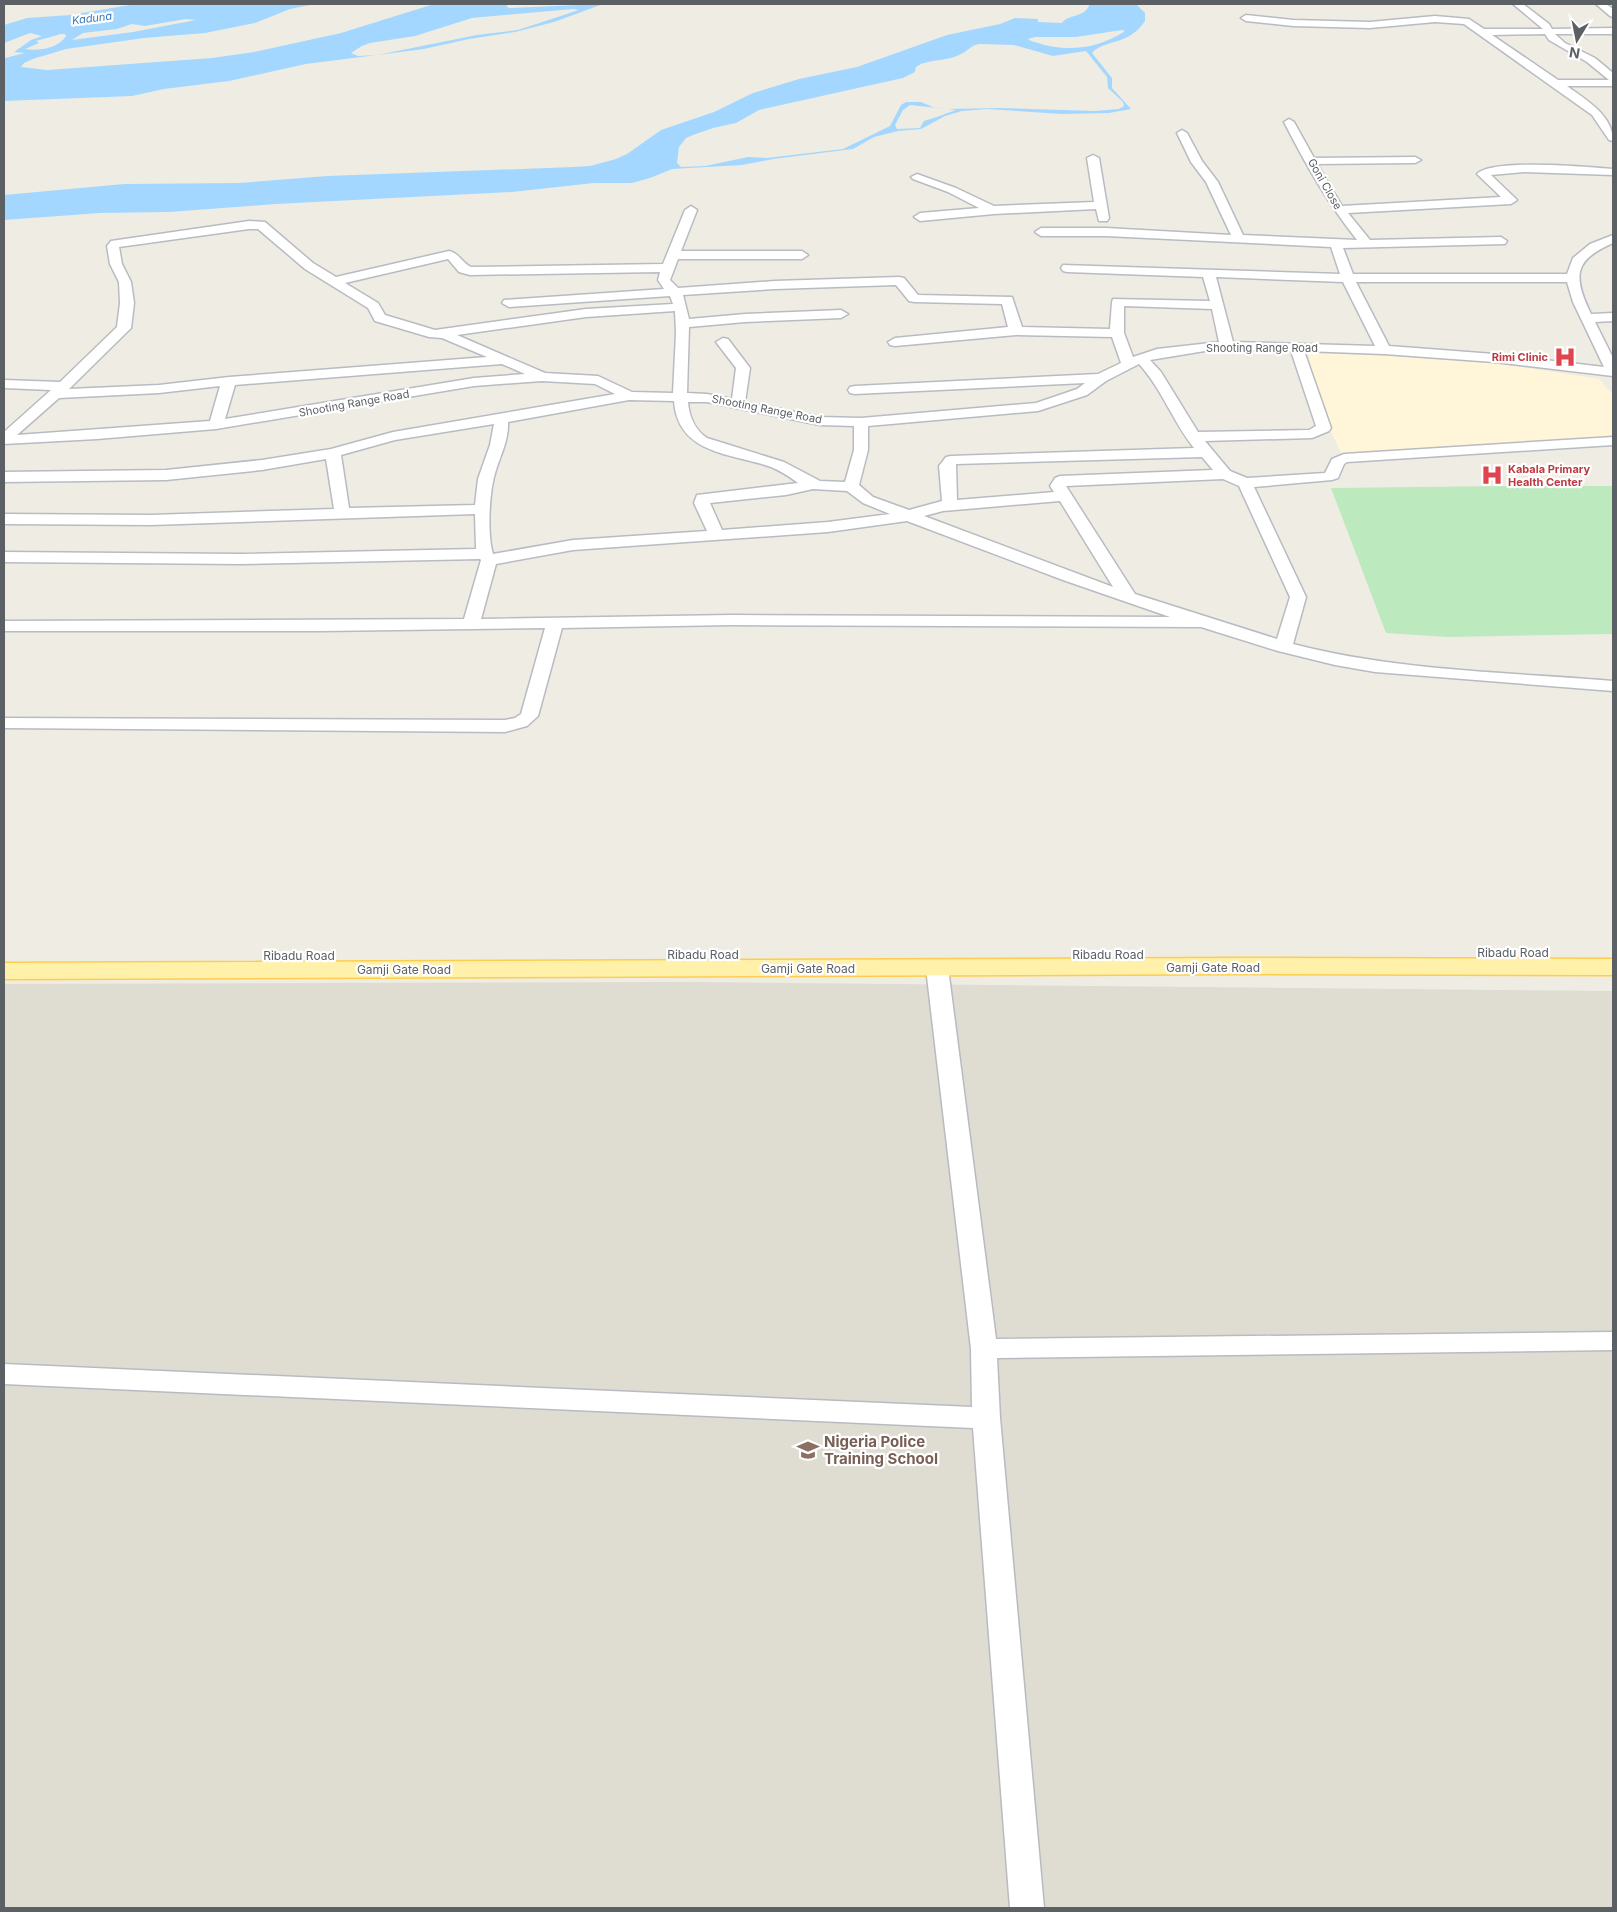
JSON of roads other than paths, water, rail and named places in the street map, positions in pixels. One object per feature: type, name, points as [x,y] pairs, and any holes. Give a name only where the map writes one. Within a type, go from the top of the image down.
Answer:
[{"type":"main road","name":"Ribadu Road","points":[[4,956],[730,961],[1613,952]]},
{"type":"main road","name":"Gamji Gate Road","points":[[4,971],[730,961],[937,968],[1613,967]]},
{"type":"street","points":[[1518,4],[1546,26],[1552,38],[1591,60],[1613,78]]},
{"type":"street","points":[[1601,4],[1613,14]]},
{"type":"street","points":[[1246,18],[1293,23],[1370,25],[1435,19],[1461,19],[1556,83],[1596,114],[1613,138]]},
{"type":"street","points":[[1482,32],[1613,31]]},
{"type":"street","points":[[1556,83],[1613,82]]},
{"type":"street","points":[[1596,114],[1613,114]]},
{"type":"street","name":"Goni Close","points":[[1289,122],[1312,161],[1322,184],[1339,210],[1366,243]]},
{"type":"street","points":[[1182,133],[1197,162],[1212,182],[1239,240]]},
{"type":"street","points":[[1093,158],[1106,232]]},
{"type":"street","points":[[1312,161],[1415,160]]},
{"type":"street","points":[[1339,210],[1511,200],[1483,174],[1489,171],[1526,169],[1613,172]]},
{"type":"street","points":[[917,177],[952,190],[992,210]]},
{"type":"street","points":[[920,217],[992,210],[1100,205]]},
{"type":"street","points":[[691,210],[687,229],[667,268],[664,280],[677,296],[680,307],[682,359],[678,397],[686,424],[698,439],[755,460],[774,463],[792,470],[814,484]]},
{"type":"street","name":"Shooting Range Road","points":[[4,439],[60,390],[124,328],[127,303],[126,289],[125,282],[116,264],[113,246],[118,243],[261,225],[309,266],[333,282]]},
{"type":"street","points":[[1041,232],[1106,232],[1336,244],[1501,241]]},
{"type":"street","points":[[1613,239],[1594,247],[1577,261],[1572,278],[1579,302],[1610,357],[1613,371]]},
{"type":"street","points":[[1336,244],[1348,278],[1384,350]]},
{"type":"street","points":[[333,282],[449,255],[464,269],[470,271],[667,268]]},
{"type":"street","points":[[674,255],[802,256]]},
{"type":"street","points":[[1067,268],[1348,278],[1572,278]]},
{"type":"street","points":[[1208,273],[1218,305],[1227,346]]},
{"type":"street","points":[[333,282],[373,306],[380,318],[434,334],[444,334],[542,377]]},
{"type":"street","points":[[509,302],[775,285],[899,282],[914,298],[1007,300],[1016,331]]},
{"type":"street","points":[[1218,305],[1118,302],[1117,333],[1135,360],[1154,372],[1193,437],[1225,474],[1245,483],[1327,478],[1333,475],[1339,460],[1344,458],[1613,441]]},
{"type":"street","points":[[434,334],[459,329],[502,326],[531,319],[586,313],[680,307]]},
{"type":"street","points":[[681,324],[745,318],[841,314]]},
{"type":"street","points":[[1587,318],[1613,317]]},
{"type":"street","points":[[895,342],[1016,331],[1117,333]]},
{"type":"street","points":[[723,342],[742,368],[738,403]]},
{"type":"street","name":"Shooting Range Road","points":[[4,439],[97,435],[216,425],[474,382],[542,377],[598,380],[629,396],[707,398],[807,419],[861,422],[1038,407],[1082,392],[1101,378],[1135,360],[1184,349],[1227,346],[1384,350],[1494,358],[1613,371]]},
{"type":"street","points":[[1193,437],[1312,434],[1324,428],[1296,347]]},
{"type":"street","points":[[4,384],[60,390],[126,392],[504,360]]},
{"type":"street","points":[[856,390],[1101,378]]},
{"type":"street","points":[[216,425],[229,382]]},
{"type":"street","points":[[4,477],[166,475],[262,465],[333,453],[393,436],[629,396]]},
{"type":"street","points":[[471,623],[487,557],[483,510],[484,488],[491,460],[502,431],[501,418]]},
{"type":"street","points":[[852,486],[861,450],[861,422]]},
{"type":"street","points":[[950,506],[946,466],[951,460],[1206,452]]},
{"type":"street","points":[[333,453],[342,513]]},
{"type":"street","points":[[1130,598],[1058,486],[1060,481],[1225,474]]},
{"type":"street","points":[[1245,483],[1298,597],[1284,647]]},
{"type":"street","points":[[717,536],[702,503],[702,498],[786,490],[814,484],[852,486],[868,500],[907,516],[1130,598],[1284,647],[1335,660],[1375,667],[1613,686]]},
{"type":"street","points":[[4,557],[240,559],[487,557],[573,546],[828,527],[907,516],[942,506],[1065,496]]},
{"type":"street","points":[[4,519],[151,520],[467,508],[483,510]]},
{"type":"street","points":[[4,626],[321,626],[732,620],[1202,622]]},
{"type":"street","points":[[4,722],[505,726],[521,722],[529,716],[555,622]]},
{"type":"street","points":[[937,968],[984,1349],[986,1418],[1028,1908]]},
{"type":"street","points":[[984,1349],[1613,1341]]},
{"type":"street","points":[[4,1374],[986,1418]]},
{"type":"water","name":"Kaduna","points":[[136,4],[315,4],[290,9],[255,23],[205,33],[144,38],[66,49],[33,59],[24,63],[21,67],[47,70],[212,58],[254,52],[341,33],[434,4],[510,4],[506,6],[509,8],[603,4],[554,22],[515,32],[469,39],[424,49],[377,55],[306,64],[229,81],[164,89],[132,96],[4,101],[5,58],[25,53],[14,52],[31,40],[42,36],[30,33],[4,43],[4,25],[27,18],[70,15]],"holes":[[[579,10],[518,30],[477,35],[377,55],[358,56],[351,53],[370,43],[415,36],[472,18]],[[186,19],[196,20],[133,32],[72,40],[83,33],[117,29],[132,24],[145,26]],[[61,34],[66,36],[58,44],[36,50],[25,49],[39,43],[36,41]]]},
{"type":"water","points":[[1088,4],[1136,4],[1145,13],[1145,21],[1132,35],[1103,46],[1092,53],[1112,78],[1112,88],[1131,109],[1109,113],[1062,114],[987,109],[962,111],[945,116],[921,129],[898,131],[874,137],[853,149],[773,159],[742,165],[672,169],[632,183],[594,183],[512,192],[276,204],[169,212],[100,213],[4,220],[4,195],[124,184],[239,183],[327,176],[590,166],[616,159],[627,154],[661,130],[714,112],[753,93],[799,79],[857,67],[947,35],[1000,24],[1015,18],[1038,19],[1038,22],[1062,23],[1068,18],[1083,12],[1089,6]],"holes":[[[1125,31],[1115,37],[1083,47],[1060,48],[1028,39],[1035,37],[1076,37]],[[977,45],[1014,45],[1053,56],[1086,51],[1107,77],[1108,88],[1123,102],[1124,106],[1119,109],[1095,111],[999,108],[946,109],[956,110],[924,121],[920,128],[897,129],[895,125],[903,110],[910,105],[934,108],[921,102],[906,102],[901,105],[890,126],[843,149],[767,158],[748,157],[705,166],[681,167],[677,163],[679,147],[686,138],[693,135],[736,123],[759,110],[903,78],[915,72],[916,67],[921,64],[958,56]]]},
{"type":"place","name":"Rimi Clinic","points":[[1565,357]]},
{"type":"place","name":"Kabala Primary Health Center","points":[[1492,475]]},
{"type":"place","name":"Nigeria Police Training School","points":[[808,1450]]}]
